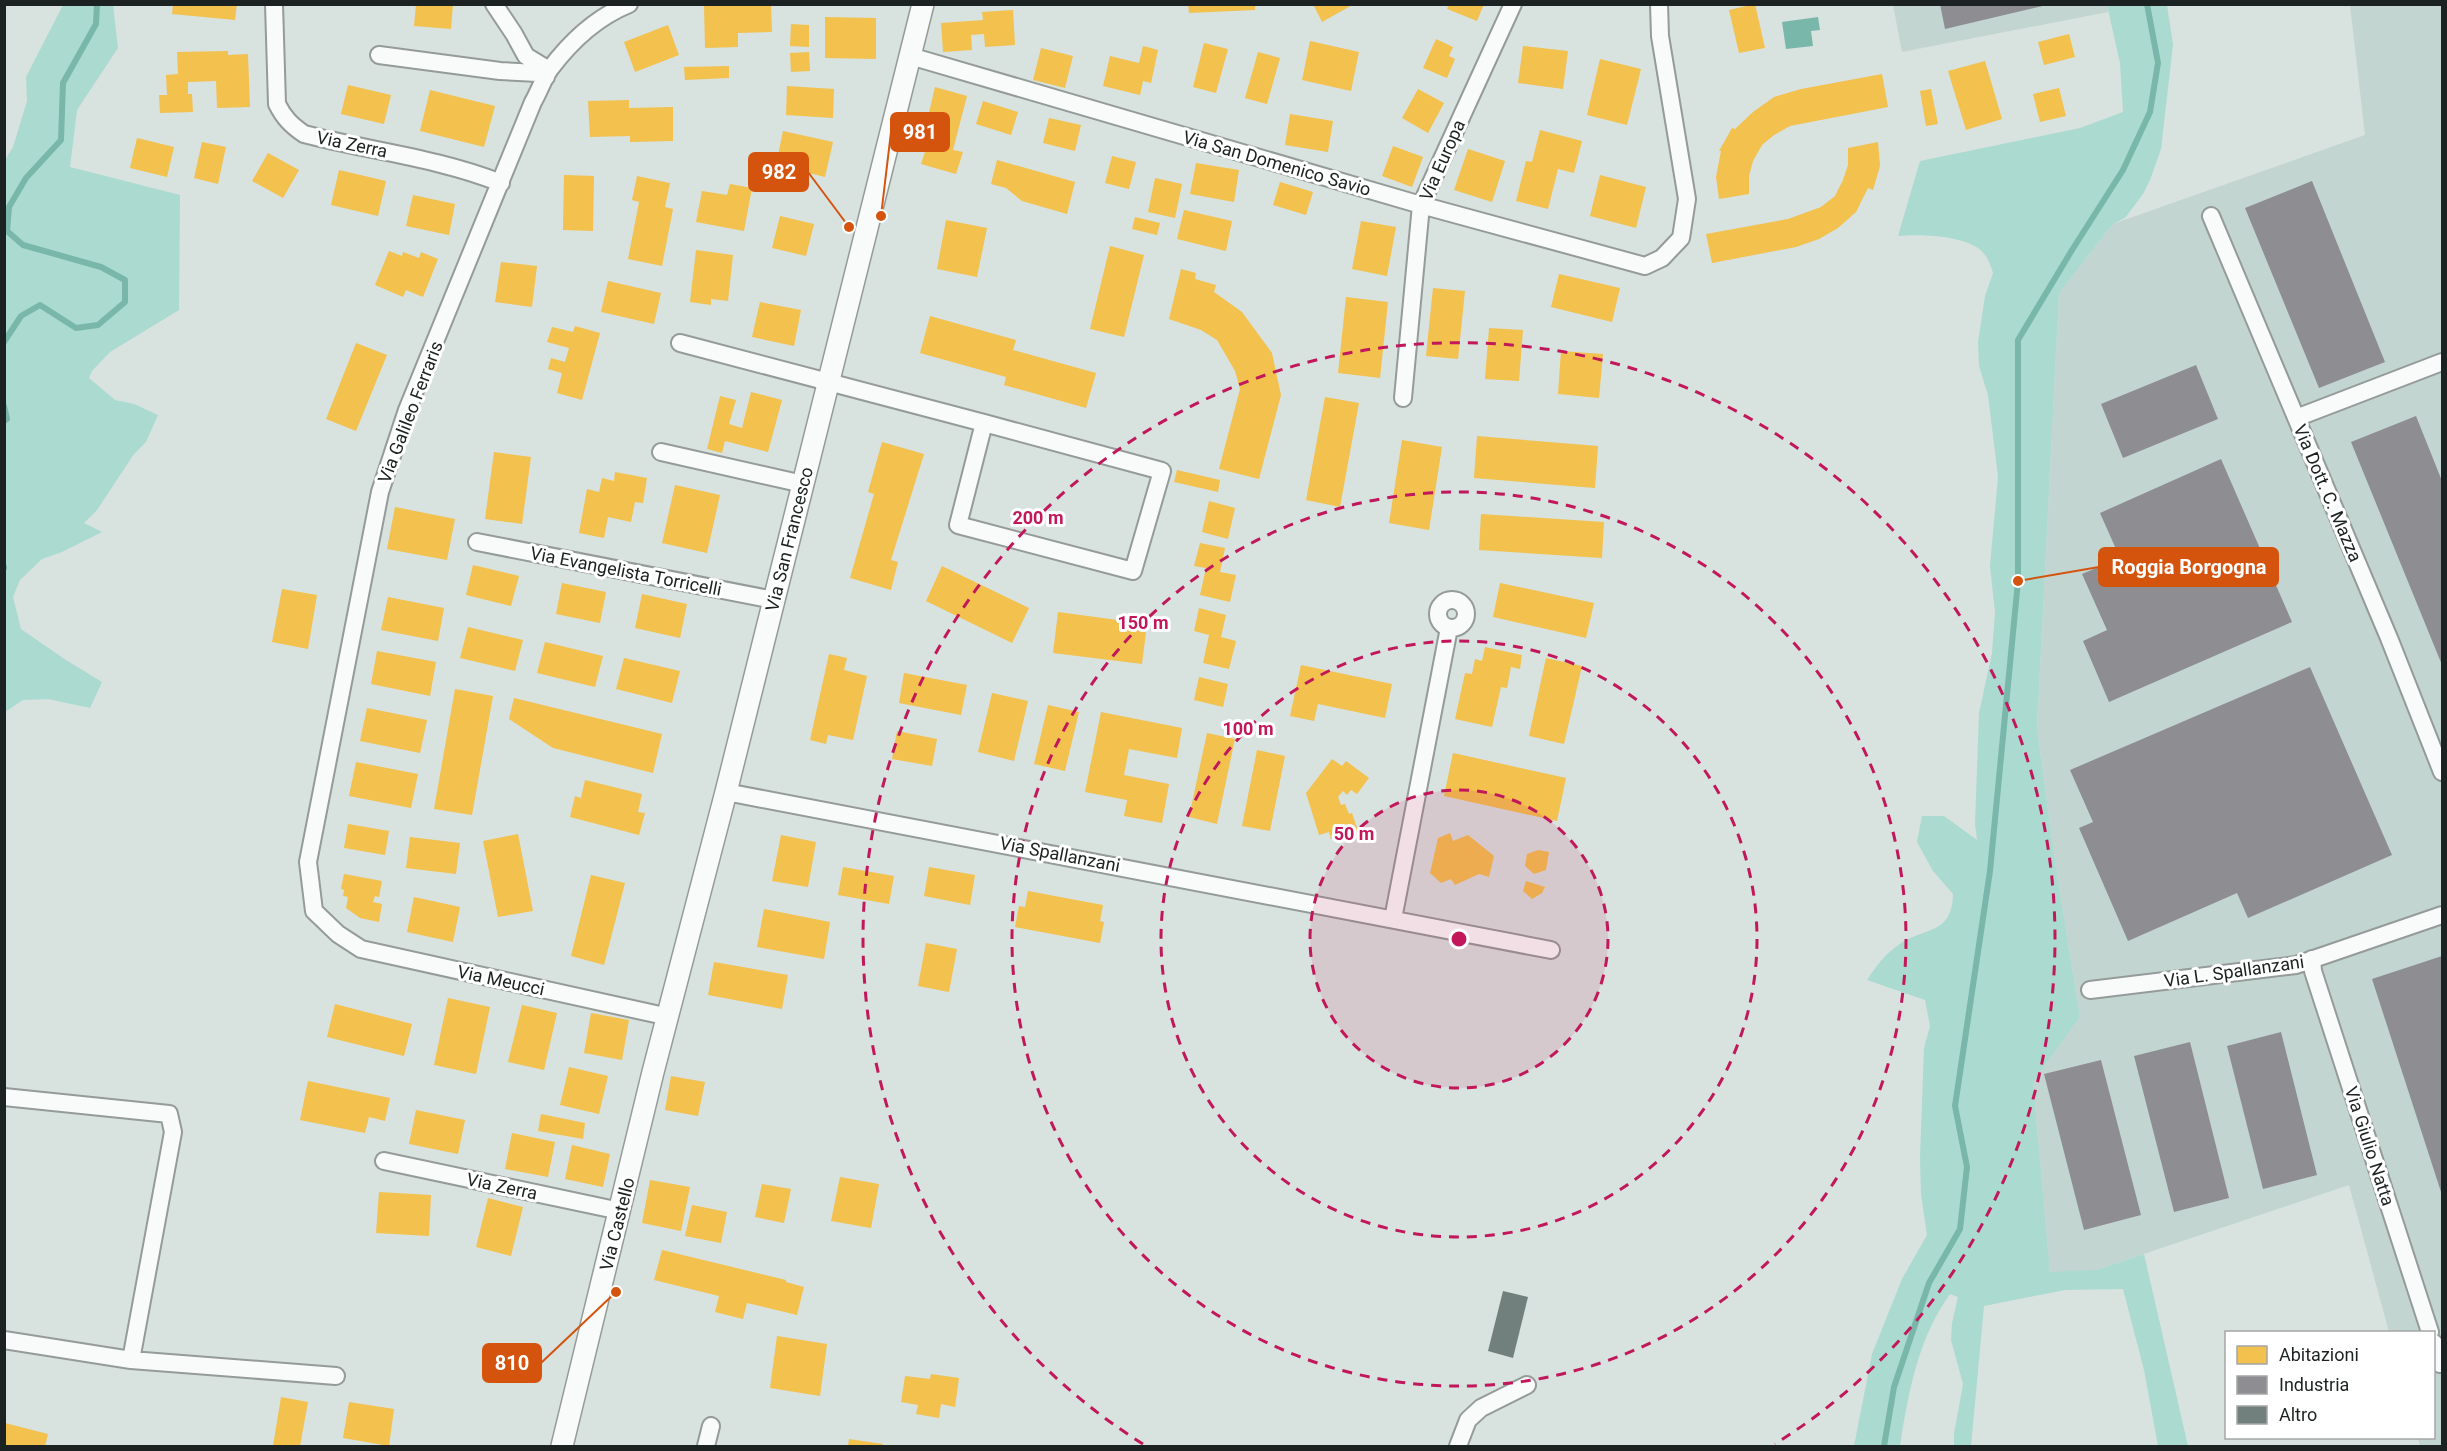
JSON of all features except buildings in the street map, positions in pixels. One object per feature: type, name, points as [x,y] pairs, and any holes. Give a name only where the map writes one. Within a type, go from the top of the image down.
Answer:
[{"type":"street","name":"Via Zerra","points":[[274,4],[277,104],[283,117],[291,125],[313,136],[416,158],[477,174],[501,183]]},
{"type":"street","points":[[494,4],[526,56],[548,74]]},
{"type":"street","name":"Via Galileo Ferraris","points":[[338,934],[314,911],[308,862],[380,492],[408,410],[533,102],[548,74],[582,33],[611,12],[629,4]]},
{"type":"street","name":"Via San Francesco","points":[[653,1072],[726,792],[923,4]]},
{"type":"street","name":"Via Europa","points":[[1403,398],[1421,205],[1513,4]]},
{"type":"street","name":"Via San Domenico Savio","points":[[910,56],[1421,205],[1645,266],[1662,258],[1681,238],[1687,199],[1660,36],[1659,4]]},
{"type":"street","points":[[379,55],[500,71],[548,74]]},
{"type":"street","name":"Via Dott. C. Mazza","points":[[2211,216],[2442,772]]},
{"type":"street","points":[[680,343],[984,423],[1162,471],[1133,571],[958,525],[984,423]]},
{"type":"street","points":[[2296,418],[2442,362]]},
{"type":"street","points":[[661,452],[803,484]]},
{"type":"street","name":"Via Evangelista Torricelli","points":[[477,542],[774,600]]},
{"type":"street","points":[[1393,919],[1449,628]]},
{"type":"street","name":"Via Spallanzani","points":[[726,792],[1551,950]]},
{"type":"street","name":"Via L. Spallanzani","points":[[2090,990],[2296,965],[2442,915]]},
{"type":"street","name":"Via Meucci","points":[[338,934],[361,950],[669,1017]]},
{"type":"street","name":"Via Giulio Natta","points":[[2312,959],[2313,971],[2430,1331]]},
{"type":"street","name":"Via Castello","points":[[562,1446],[653,1072]]},
{"type":"street","points":[[4,1097],[169,1114],[173,1132],[131,1360]]},
{"type":"street","name":"Via Zerra","points":[[384,1161],[620,1211]]},
{"type":"street","points":[[4,1340],[131,1360],[336,1376]]},
{"type":"street","points":[[2435,1349],[2440,1364]]},
{"type":"street","points":[[1458,1446],[1468,1420],[1481,1408],[1527,1385]]},
{"type":"street","points":[[706,1446],[711,1426]]},
{"type":"shaded area","points":[[2107,4],[2108,12],[1902,52],[1893,5]]},
{"type":"shaded area","points":[[63,5],[113,5],[118,48],[77,110],[70,167],[180,195],[179,310],[110,352],[92,371],[89,378],[115,400],[134,404],[158,415],[146,442],[134,454],[97,510],[84,523],[102,532],[62,552],[42,559],[20,580],[13,597],[21,629],[102,682],[90,708],[48,699],[23,700],[5,712],[5,160],[13,147],[27,101],[26,77]]},
{"type":"shaded area","points":[[2107,5],[2167,5],[2173,45],[2161,149],[2150,180],[2143,194],[2125,218],[2113,224],[2059,293],[2037,728],[2056,868],[2080,1017],[2033,1082],[2050,1272],[2096,1270],[2144,1254],[2188,1446],[2158,1446],[2144,1370],[2123,1289],[2065,1290],[1984,1306],[1971,1446],[1954,1446],[1963,1384],[1951,1340],[1958,1297],[1950,1294],[1939,1311],[1922,1348],[1911,1387],[1900,1446],[1854,1446],[1872,1354],[1902,1279],[1927,1235],[1921,1194],[1920,1158],[1924,1048],[1930,1026],[1925,1000],[1867,980],[1890,951],[1901,943],[1943,923],[1952,907],[1953,894],[1933,871],[1917,842],[1922,816],[1944,816],[1977,840],[1975,824],[1979,713],[1992,653],[1995,612],[1990,566],[1998,477],[1988,395],[1979,366],[1978,342],[1985,296],[1993,273],[1985,255],[1969,243],[1945,237],[1898,236],[1920,161],[2080,128],[2123,112],[2120,63]]},
{"type":"shaded area","points":[[2350,5],[2442,5],[2442,1445],[2440,1446],[2420,1446],[2418,1439],[2435,1439],[2435,1331],[2389,1331],[2349,1185],[2096,1270],[2050,1273],[2033,1082],[2080,1017],[2056,868],[2037,728],[2059,293],[2113,224],[2365,135]]},
{"type":"shaded area","points":[[1818,17],[1820,30],[1811,31],[1813,46],[1786,49],[1782,22]]},
{"type":"waterway","points":[[4,342],[21,316],[40,305],[76,328],[98,325],[125,302],[125,280],[101,267],[23,245],[7,231],[9,207],[26,178],[61,140],[63,83],[96,24],[97,4]]},
{"type":"waterway","points":[[1884,1446],[1894,1387],[1929,1283],[1960,1229],[1967,1167],[1955,1106],[1990,871],[2018,581],[2018,340],[2123,170],[2150,112],[2158,63],[2147,4]]},
{"type":"waterway","points":[[4,406],[7,419],[4,421]]},
{"type":"place","name":"981","points":[[881,216]]},
{"type":"place","name":"982","points":[[849,227]]},
{"type":"place","name":"Roggia Borgogna","points":[[2018,581]]},
{"type":"place","name":"810","points":[[616,1292]]}]
